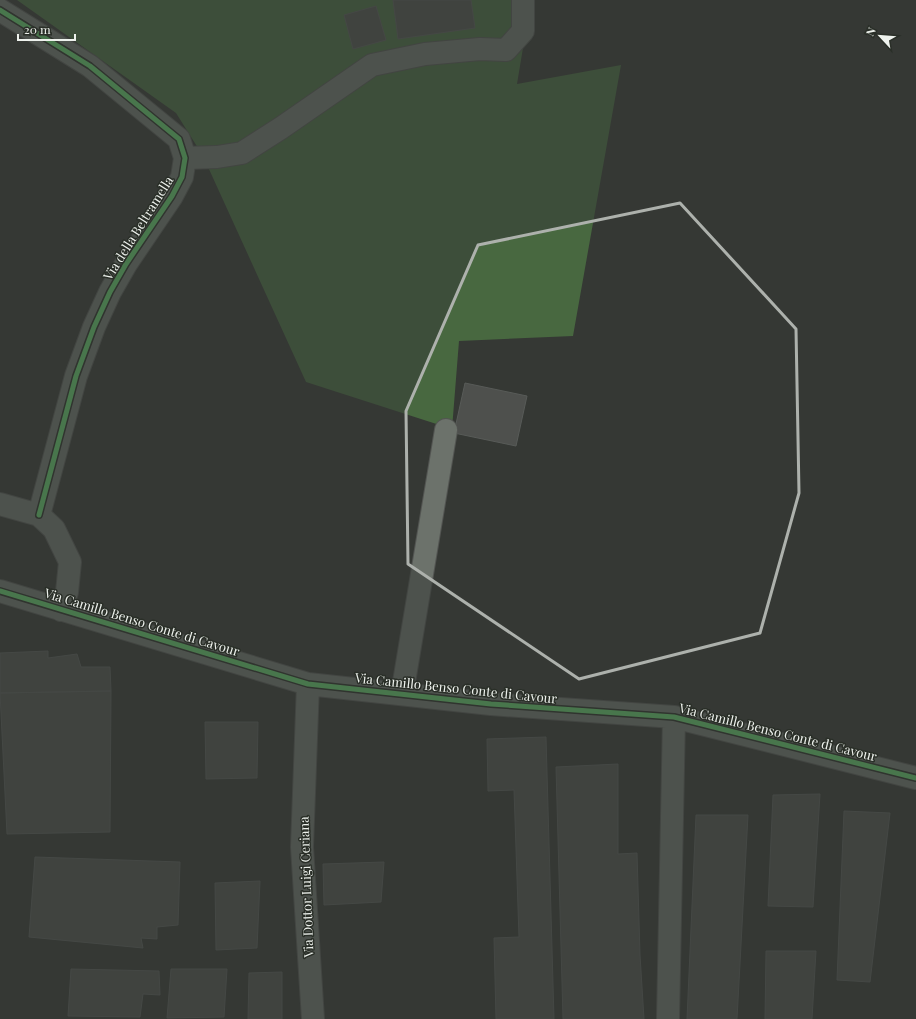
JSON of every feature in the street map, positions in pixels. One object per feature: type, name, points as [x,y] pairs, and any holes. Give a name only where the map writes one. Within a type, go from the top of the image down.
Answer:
[{"type":"street","points":[[185,158],[217,157],[242,153],[372,65],[425,54],[480,49],[506,50],[522,31],[523,0]]},
{"type":"street","name":"Via della Beltramella","points":[[0,10],[90,66],[180,139],[185,158],[182,178],[172,196],[126,264],[110,292],[94,327],[76,376],[39,515]]},
{"type":"street","points":[[402,694],[446,430]]},
{"type":"street","points":[[0,504],[39,515],[54,529],[70,562],[67,592],[61,610]]},
{"type":"street","name":"Via Camillo Benso Conte di Cavour","points":[[0,591],[308,684],[491,704],[674,717],[914,772]]},
{"type":"street","name":"Via Dottor Luigi Ceriana","points":[[308,684],[302,847],[313,1019]]},
{"type":"street","points":[[668,1019],[674,717]]},
{"type":"highlighted area","points":[[680,203],[796,329],[799,493],[760,633],[579,679],[408,564],[406,411],[478,245]]},
{"type":"green space","points":[[17,0],[531,0],[517,84],[621,65],[573,336],[459,341],[452,429],[306,382],[203,156],[176,113]]},
{"type":"building","points":[[393,0],[471,0],[475,28],[398,39]]},
{"type":"building","points":[[376,6],[386,40],[353,49],[344,15]]},
{"type":"building","points":[[465,383],[527,396],[516,446],[454,433]]},
{"type":"building","points":[[48,651],[48,658],[77,654],[81,667],[110,667],[111,691],[0,693],[0,653]]},
{"type":"building","points":[[111,691],[110,832],[7,834],[0,693]]},
{"type":"building","points":[[205,722],[258,722],[257,778],[206,779]]},
{"type":"building","points":[[546,737],[554,1019],[496,1019],[494,938],[519,937],[514,790],[488,791],[487,739]]},
{"type":"building","points":[[618,764],[618,854],[637,853],[640,955],[644,1019],[563,1019],[556,767]]},
{"type":"building","points":[[820,794],[813,907],[768,906],[773,795]]},
{"type":"building","points":[[844,811],[890,813],[870,982],[837,980]]},
{"type":"building","points":[[696,815],[748,815],[737,1019],[687,1019]]},
{"type":"building","points":[[35,857],[180,862],[178,925],[157,927],[157,939],[141,938],[143,948],[29,937]]},
{"type":"building","points":[[384,862],[381,902],[324,905],[323,864]]},
{"type":"building","points":[[260,881],[257,948],[216,950],[215,883]]},
{"type":"building","points":[[766,951],[816,951],[812,1019],[765,1019]]},
{"type":"building","points":[[71,969],[159,971],[160,995],[143,994],[140,1017],[68,1016]]},
{"type":"building","points":[[171,969],[227,969],[224,1017],[167,1018]]},
{"type":"building","points":[[282,972],[282,1019],[248,1019],[249,973]]},
{"type":"cycle path","points":[[0,10],[90,66],[179,139],[185,158],[182,177],[172,196],[126,264],[110,292],[94,327],[76,376],[39,515]]},
{"type":"cycle path","points":[[0,591],[308,684],[491,704],[674,717],[916,778]]}]
